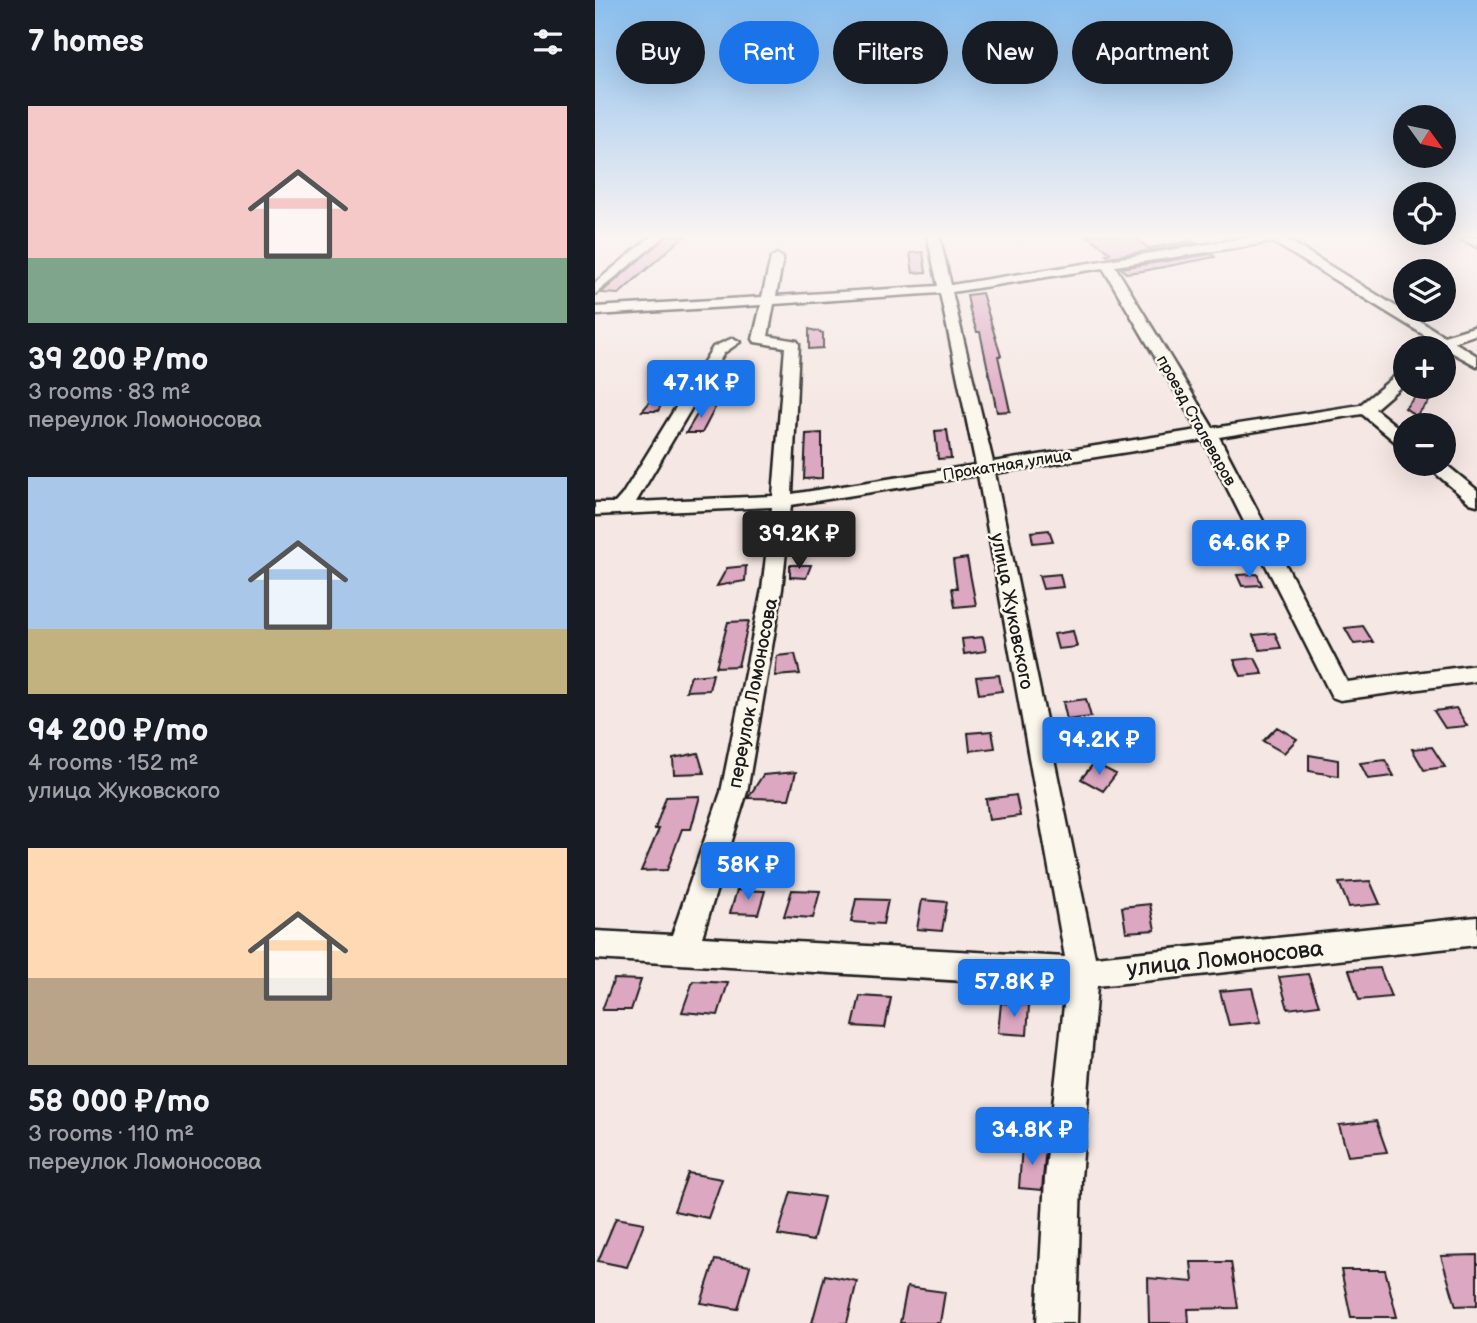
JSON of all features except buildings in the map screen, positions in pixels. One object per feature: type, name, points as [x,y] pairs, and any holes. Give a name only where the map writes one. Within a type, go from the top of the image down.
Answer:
[{"type":"street","points":[[768,301],[769,297]]},
{"type":"street","points":[[595,311],[832,297]]},
{"type":"street","name":"улица Жуковского","points":[[949,297],[985,467],[1083,973],[1063,1178],[1057,1323]]},
{"type":"street","name":"проезд Сталеваров","points":[[1126,297],[1207,433],[1340,691],[1477,673]]},
{"type":"street","points":[[1365,297],[1427,336]]},
{"type":"street","name":"переулок Ломоносова","points":[[682,951],[734,792],[772,589],[782,501],[792,344],[760,339],[768,301]]},
{"type":"street","points":[[1456,338],[1477,330]]},
{"type":"street","points":[[619,509],[629,498],[718,351],[733,342]]},
{"type":"street","points":[[1456,352],[1477,362]]},
{"type":"street","points":[[1393,385],[1366,409],[1393,431]]},
{"type":"street","name":"Прокатная улица","points":[[595,509],[782,501],[1366,409]]},
{"type":"street","points":[[1449,476],[1477,499]]},
{"type":"street","name":"улица Ломоносова","points":[[595,945],[1083,973],[1477,931]]}]
